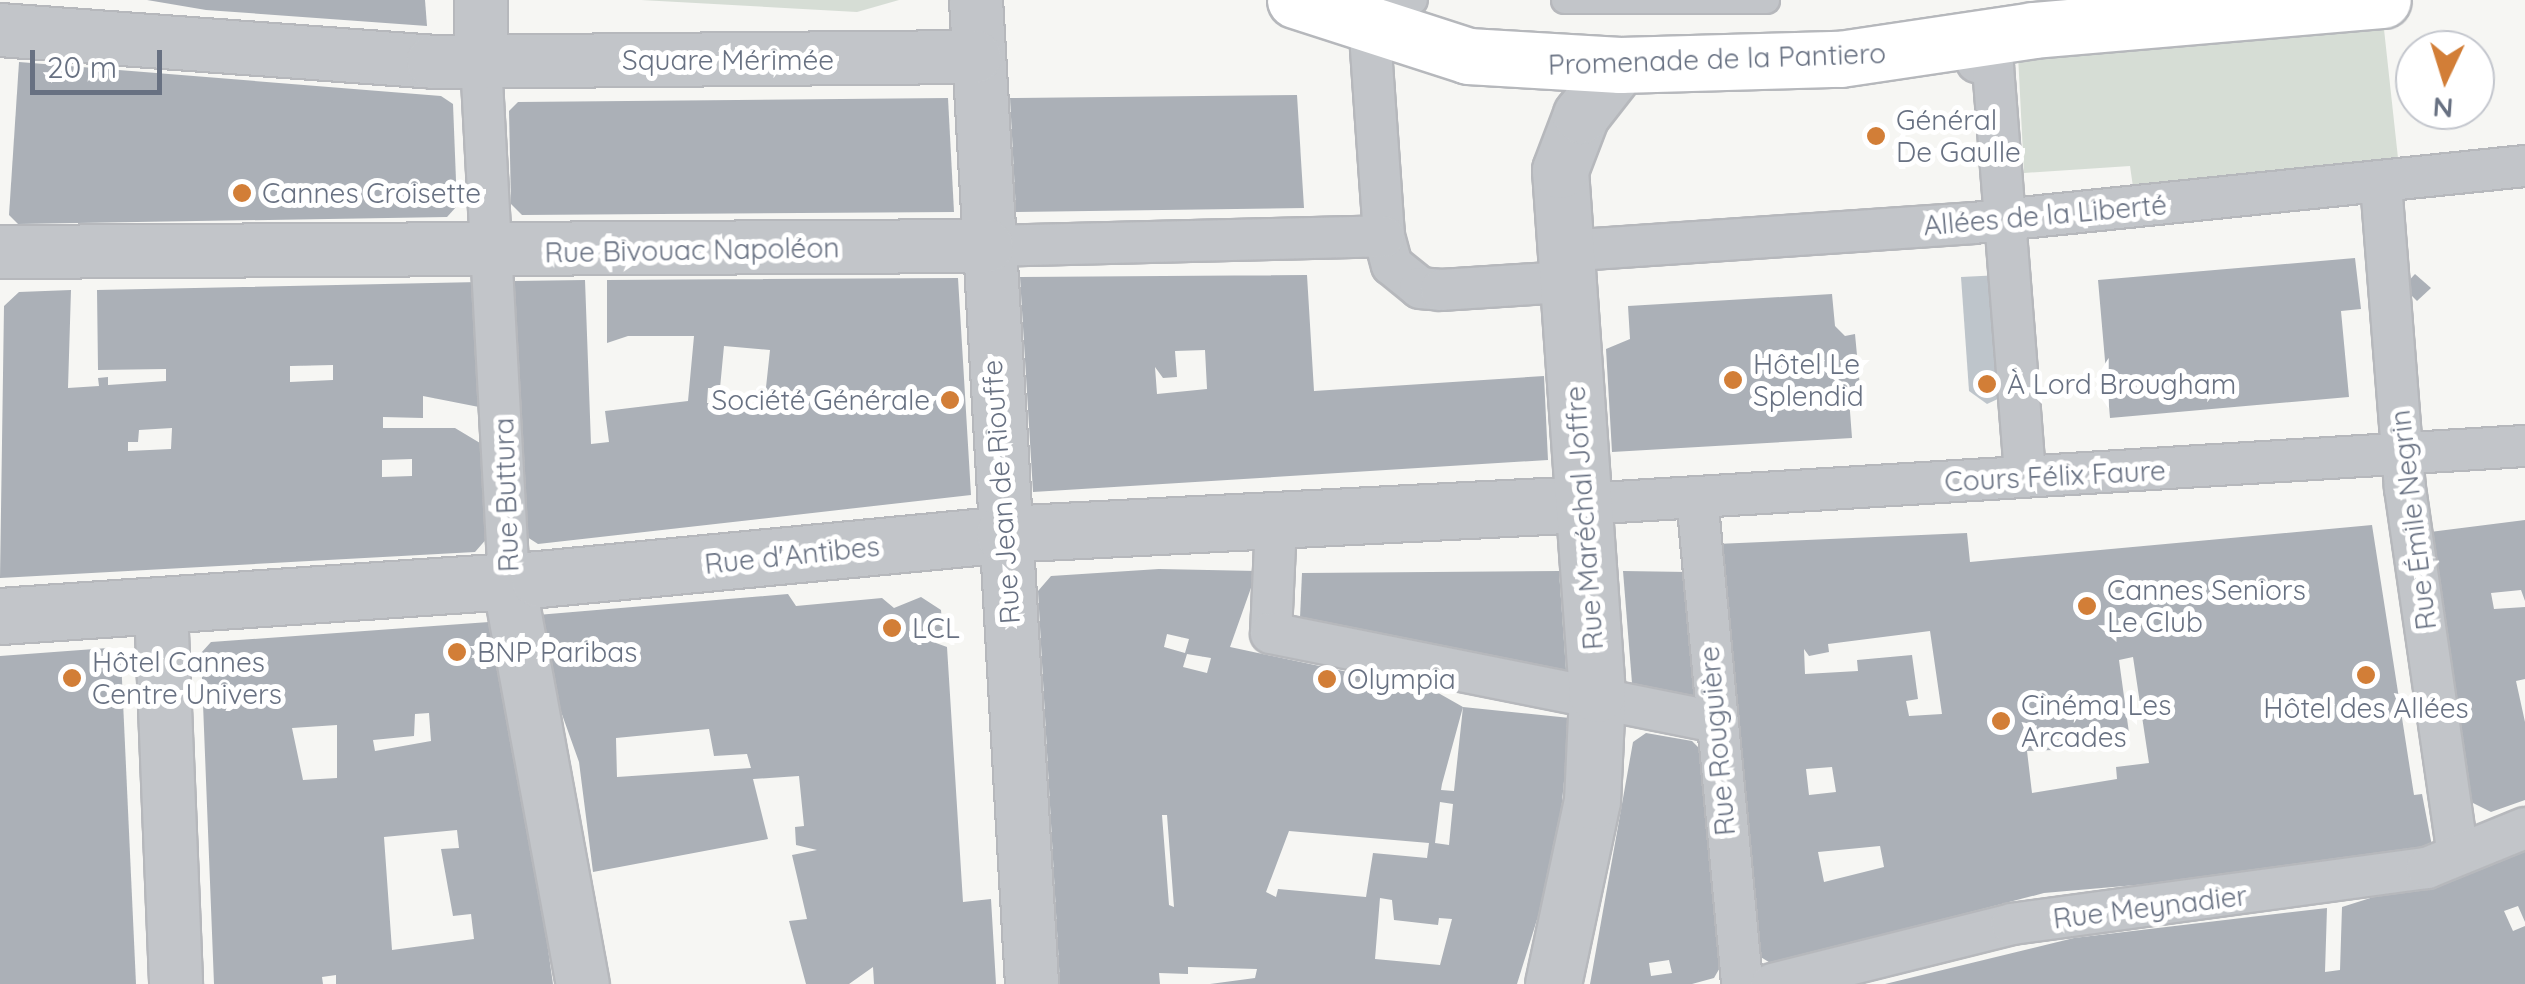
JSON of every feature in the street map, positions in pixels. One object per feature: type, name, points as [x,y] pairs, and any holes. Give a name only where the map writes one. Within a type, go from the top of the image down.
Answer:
[{"type":"main road","name":"Promenade de la Pantiero","points":[[1295,0],[1386,7],[1468,56],[1620,66],[1840,60],[2033,30],[2384,0]]},
{"type":"street","name":"Rue Buttura","points":[[481,0],[509,582],[583,984]]},
{"type":"street","name":"Rue Jean de Riouffe","points":[[976,0],[975,57],[1032,984]]},
{"type":"street","points":[[1384,236],[1386,7]]},
{"type":"street","name":"Square Mérimée","points":[[0,30],[481,62],[975,57]]},
{"type":"street","points":[[1977,62],[1992,67],[2025,478]]},
{"type":"street","name":"Rue Maréchal Joffre","points":[[1553,984],[1592,801],[1597,694],[1560,170],[1569,139],[1620,66]]},
{"type":"street","name":"Allées de la Liberté","points":[[1384,236],[1392,265],[1420,288],[1564,266],[2525,166]]},
{"type":"street","name":"Rue Émile Negrin","points":[[2381,184],[2402,456],[2458,854]]},
{"type":"street","name":"Rue Bivouac Napoléon","points":[[0,252],[493,252],[1384,236]]},
{"type":"street","name":"Cours Félix Faure","points":[[1584,504],[2525,446]]},
{"type":"street","name":"Rue Rouguière","points":[[1697,497],[1713,721],[1742,984]]},
{"type":"street","name":"Rue d'Antibes","points":[[0,616],[509,582],[1004,534],[1276,523],[1584,504]]},
{"type":"street","points":[[1276,523],[1271,633],[1597,694],[1713,721]]},
{"type":"street","points":[[161,608],[176,984]]},
{"type":"street","name":"Rue Meynadier","points":[[1772,984],[2012,924],[2334,886],[2427,868],[2525,828]]},
{"type":"lane","points":[[1564,0],[1766,0]]},
{"type":"shaded area","points":[[641,0],[899,0],[857,12]]},
{"type":"shaded area","points":[[2383,20],[2398,158],[2133,187],[2130,166],[2024,173],[2018,55]]},
{"type":"shaded area","points":[[2001,275],[2002,397],[1987,404],[1969,391],[1961,277]]},
{"type":"building","points":[[147,0],[425,0],[427,26],[206,10]]},
{"type":"building","points":[[19,62],[441,96],[453,104],[457,206],[447,217],[18,224],[9,215]]},
{"type":"building","points":[[1297,95],[1304,208],[1016,212],[1010,98]]},
{"type":"building","points":[[948,98],[954,212],[522,215],[511,204],[509,111],[518,102]]},
{"type":"building","points":[[2355,258],[2361,309],[2341,311],[2349,397],[2110,418],[2098,280]]},
{"type":"building","points":[[2415,274],[2431,288],[2417,301],[2403,287]]},
{"type":"building","points":[[1307,275],[1314,391],[1544,376],[1548,460],[1033,492],[1020,277]],"holes":[[[1205,350],[1207,389],[1157,394],[1155,367],[1163,378],[1177,377],[1175,351]]]},
{"type":"building","points":[[958,278],[971,495],[538,544],[524,535],[514,281],[585,280],[591,444],[609,442],[605,411],[688,401],[694,336],[628,336],[607,343],[607,280]],"holes":[[[724,346],[770,350],[764,406],[707,403],[708,388],[720,388]]]},
{"type":"building","points":[[479,282],[484,408],[423,396],[423,418],[383,417],[383,428],[455,428],[480,443],[489,536],[475,552],[0,578],[4,306],[19,292],[71,290],[68,388],[99,386],[98,378],[108,377],[108,385],[166,381],[166,369],[98,370],[97,290]],"holes":[[[333,365],[333,380],[290,382],[290,366]],[[172,428],[171,449],[128,451],[128,442],[138,442],[139,430]],[[412,459],[412,476],[382,477],[382,460]]]},
{"type":"building","points":[[1832,294],[1835,326],[1845,336],[1855,334],[1861,398],[1849,398],[1852,438],[1612,452],[1606,349],[1630,339],[1628,306]]},
{"type":"building","points":[[2525,520],[2525,601],[2521,590],[2491,593],[2494,609],[2525,607],[2525,679],[2516,681],[2525,722],[2525,800],[2491,812],[2471,802],[2430,532]]},
{"type":"building","points":[[2372,525],[2414,795],[2422,794],[2433,851],[2308,870],[2044,893],[1772,964],[1751,951],[1716,544],[1967,533],[1970,562]],"holes":[[[1930,631],[1942,714],[1909,716],[1906,701],[1918,699],[1912,655],[1857,660],[1858,671],[1805,674],[1804,649],[1809,656],[1829,652],[1828,644]],[[2133,657],[2149,763],[2116,767],[2117,779],[2032,793],[2027,751],[2111,748],[2110,735],[2129,733],[2119,660]],[[1832,767],[1836,792],[1809,795],[1806,769]],[[1880,846],[1884,867],[1824,882],[1818,852]]]},
{"type":"building","points":[[1159,569],[1257,571],[1230,647],[1433,690],[1463,707],[1570,718],[1557,855],[1517,984],[1210,984],[1255,978],[1257,969],[1188,967],[1188,974],[1159,973],[1160,984],[1060,984],[1038,591],[1051,576]],"holes":[[[1167,634],[1189,639],[1185,653],[1164,647]],[[1187,654],[1211,658],[1207,673],[1183,667]],[[1463,707],[1454,791],[1441,790]],[[1440,802],[1453,804],[1449,845],[1435,843]],[[1162,815],[1167,815],[1174,907],[1169,905]],[[1289,831],[1429,843],[1427,858],[1373,853],[1366,897],[1278,889],[1276,897],[1266,892]],[[1380,898],[1392,900],[1394,920],[1438,925],[1439,918],[1452,919],[1440,965],[1375,959]]]},
{"type":"building","points":[[1559,571],[1566,670],[1300,618],[1302,573]]},
{"type":"building","points":[[1623,571],[1688,572],[1698,697],[1632,683]]},
{"type":"building","points":[[788,594],[796,606],[882,598],[894,608],[921,597],[941,610],[943,633],[936,643],[947,647],[963,902],[991,899],[996,984],[874,984],[873,967],[849,984],[806,984],[789,921],[807,919],[792,855],[817,850],[796,845],[795,827],[804,826],[799,776],[753,779],[768,839],[593,872],[579,762],[539,650],[537,615]],"holes":[[[709,729],[714,756],[747,754],[751,768],[617,777],[616,738]]]},
{"type":"building","points":[[489,622],[530,823],[553,984],[336,984],[336,975],[322,977],[323,984],[214,984],[201,653],[211,642]],"holes":[[[429,713],[431,741],[375,751],[373,740],[414,736],[415,714]],[[337,725],[337,778],[303,780],[292,728]],[[457,830],[459,848],[441,849],[453,916],[471,914],[474,939],[392,950],[384,837]]]},
{"type":"building","points":[[108,648],[121,658],[136,984],[0,984],[0,656]]},
{"type":"building","points":[[1646,733],[1692,741],[1702,751],[1726,957],[1714,978],[1692,984],[1590,984],[1633,742]],"holes":[[[1669,960],[1672,973],[1651,976],[1649,963]]]},
{"type":"building","points":[[2525,849],[2525,922],[2518,906],[2504,911],[2513,931],[2525,926],[2525,984],[1885,984],[2074,938],[2327,908],[2325,972],[2340,970],[2342,907]]},
{"type":"place","name":"Général De Gaulle","points":[[1876,136]]},
{"type":"place","name":"Cannes Croisette","points":[[242,193]]},
{"type":"place","name":"Hôtel Le Splendid","points":[[1733,380]]},
{"type":"place","name":"À Lord Brougham","points":[[1987,384]]},
{"type":"place","name":"Société Générale","points":[[950,400]]},
{"type":"place","name":"Cannes Seniors Le Club","points":[[2087,606]]},
{"type":"place","name":"LCL","points":[[892,628]]},
{"type":"place","name":"BNP Paribas","points":[[457,652]]},
{"type":"place","name":"Hôtel des Allées","points":[[2366,675]]},
{"type":"place","name":"Hôtel Cannes Centre Univers","points":[[72,678]]},
{"type":"place","name":"Olympia","points":[[1327,679]]},
{"type":"place","name":"Cinéma Les Arcades","points":[[2001,721]]}]
